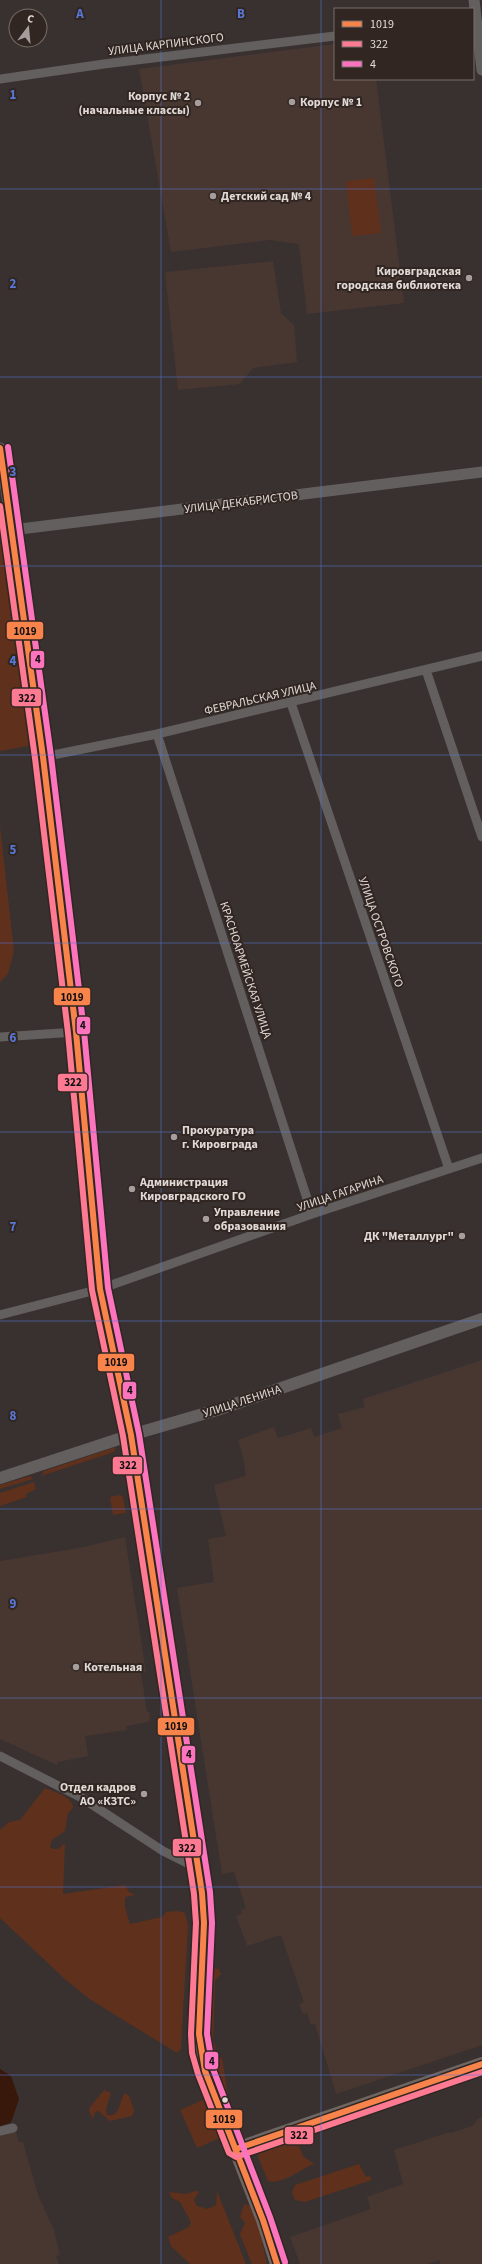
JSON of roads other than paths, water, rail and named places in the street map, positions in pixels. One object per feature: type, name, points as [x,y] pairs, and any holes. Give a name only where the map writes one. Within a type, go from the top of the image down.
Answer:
[{"type":"main road","points":[[6,531],[43,757],[76,1032],[100,1289],[131,1435],[199,1869],[204,1923],[199,2034],[200,2052],[205,2071],[264,2220],[277,2264]]},
{"type":"main road","name":"УЛИЦА ЛЕНИНА","points":[[0,1478],[131,1435],[220,1409],[482,1319]]},
{"type":"main road","points":[[236,2148],[482,2064]]},
{"type":"street","points":[[474,0],[482,70]]},
{"type":"street","name":"УЛИЦА КАРПИНСКОГО","points":[[0,79],[119,62],[334,36]]},
{"type":"street","points":[[0,448],[6,531]]},
{"type":"street","name":"УЛИЦА ДЕКАБРИСТОВ","points":[[6,531],[482,472]]},
{"type":"street","name":"ФЕВРАЛЬСКАЯ УЛИЦА","points":[[43,757],[157,734],[482,656]]},
{"type":"street","points":[[426,670],[482,837]]},
{"type":"street","name":"УЛИЦА ОСТРОВСКОГО","points":[[291,703],[449,1169]]},
{"type":"street","name":"КРАСНОАРМЕЙСКАЯ УЛИЦА","points":[[157,734],[312,1214]]},
{"type":"street","points":[[0,1037],[76,1032]]},
{"type":"street","name":"УЛИЦА ГАГАРИНА","points":[[0,1316],[100,1289],[312,1214],[482,1158]]},
{"type":"street","points":[[0,1756],[82,1798],[163,1851],[199,1869]]},
{"type":"street","points":[[0,2131],[13,2128]]},
{"type":"place","name":"Корпус № 1","points":[[292,102]]},
{"type":"place","name":"Корпус № 2 (начальные классы)","points":[[198,103]]},
{"type":"place","name":"Детский сад № 4","points":[[213,196]]},
{"type":"place","name":"Кировградская городская библиотека","points":[[469,278]]},
{"type":"place","name":"Прокуратура г. Кировграда","points":[[174,1137]]},
{"type":"place","name":"Администрация Кировградского ГО","points":[[132,1189]]},
{"type":"place","name":"Управление образования","points":[[206,1219]]},
{"type":"place","name":"ДК \"Металлург\"","points":[[462,1236]]},
{"type":"place","name":"Котельная","points":[[76,1667]]},
{"type":"place","name":"Отдел кадров АО «КЗТС»","points":[[144,1794]]}]
